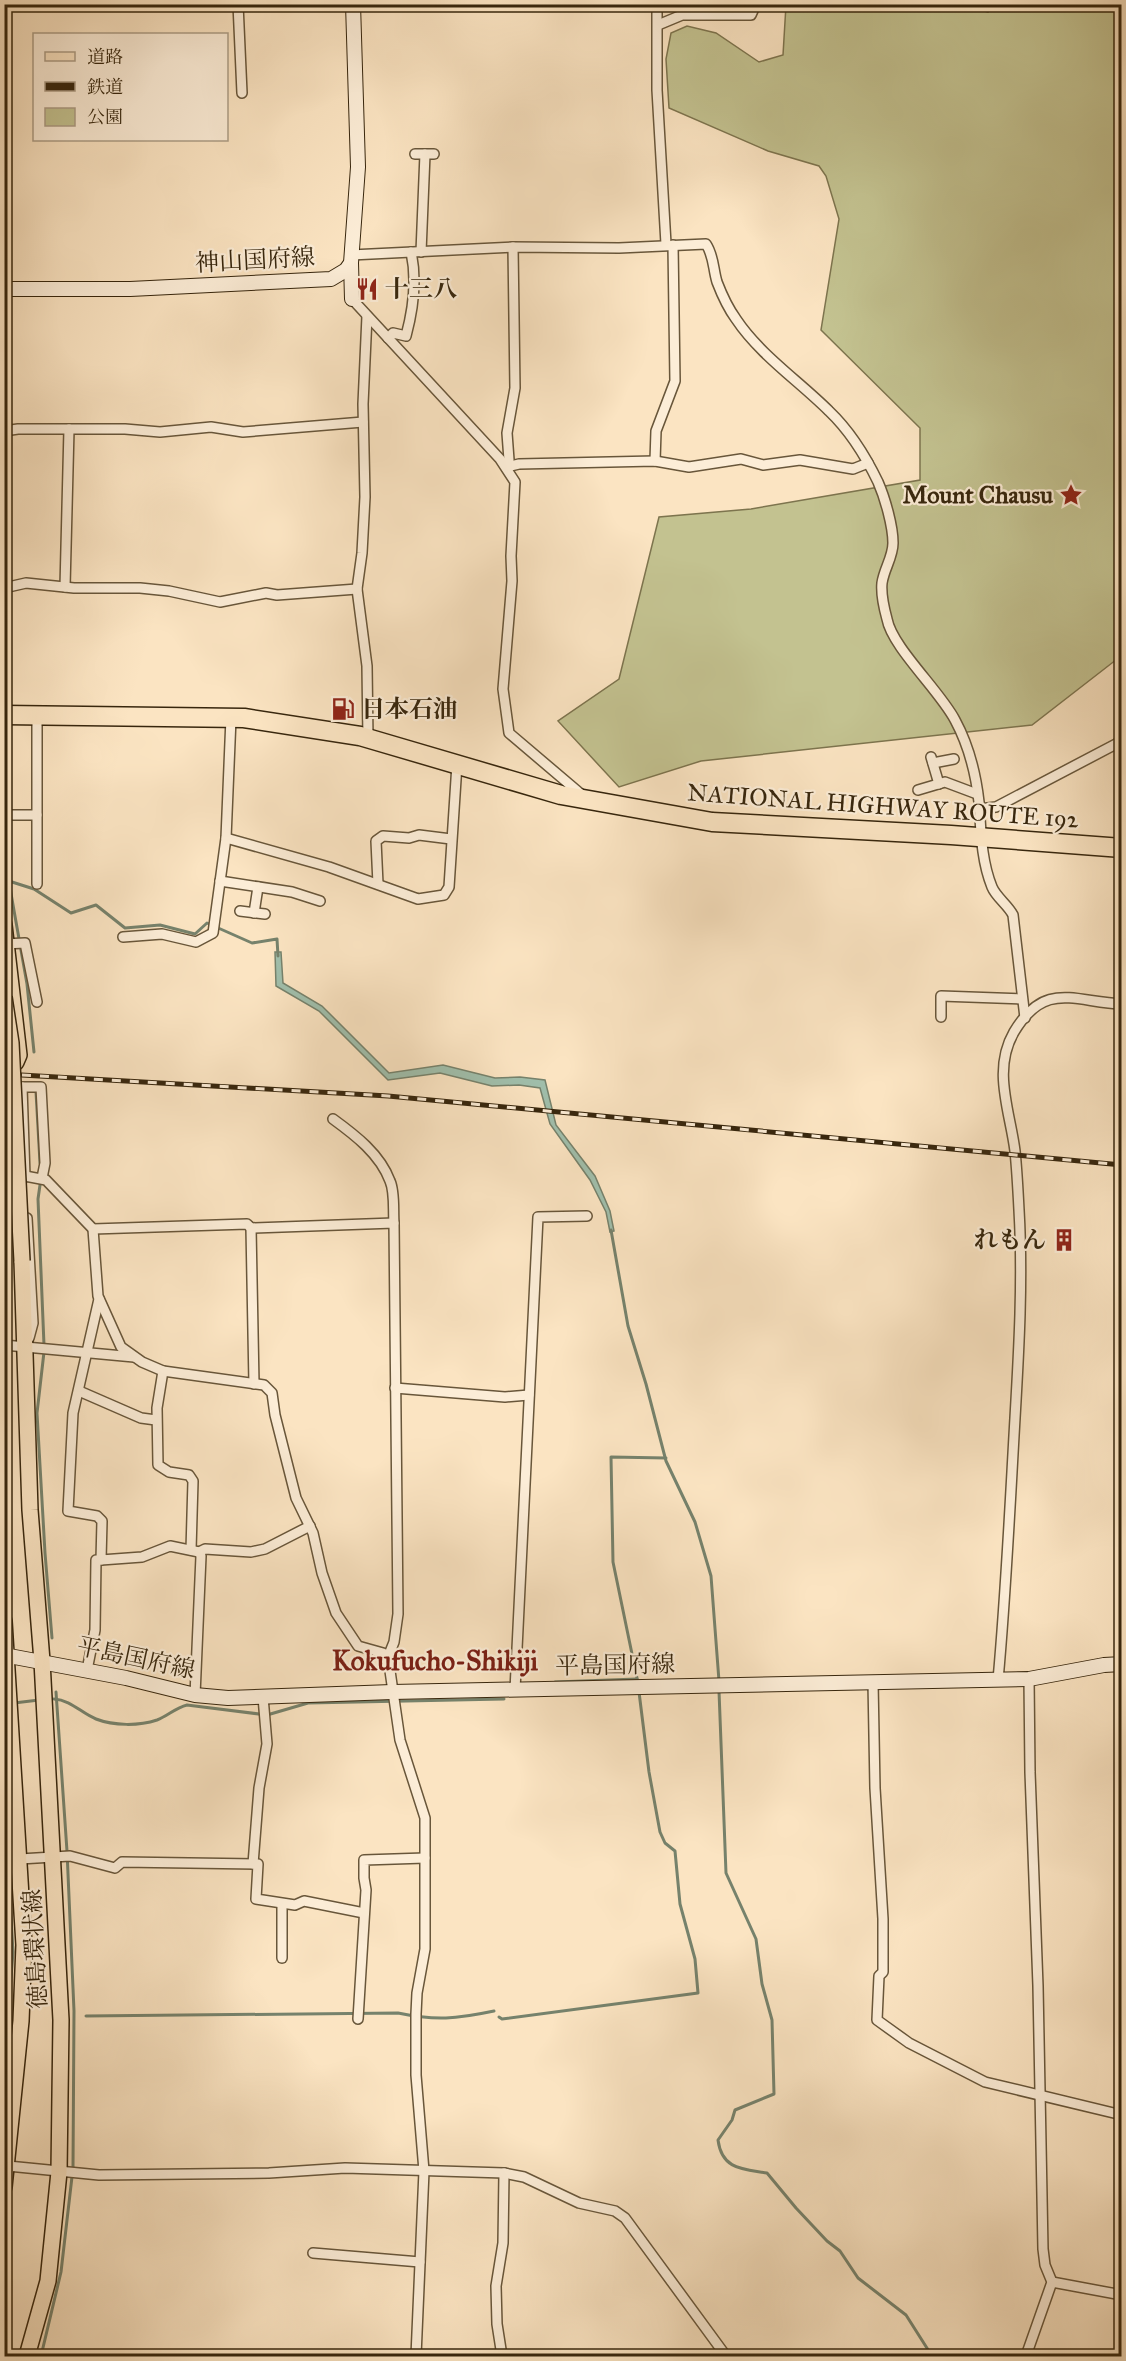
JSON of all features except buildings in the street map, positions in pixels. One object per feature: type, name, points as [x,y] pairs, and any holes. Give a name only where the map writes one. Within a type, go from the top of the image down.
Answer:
[{"type":"highway","name":"NATIONAL HIGHWAY ROUTE 192","points":[[4,715],[244,718],[368,738],[561,795],[712,822],[980,837],[1122,848]]},
{"type":"main road","points":[[352,299],[351,259],[358,167],[353,4]]},
{"type":"main road","name":"神山国府線","points":[[4,289],[130,289],[331,279],[340,275],[351,259]]},
{"type":"main road","points":[[331,279],[352,299]]},
{"type":"main road","points":[[4,925],[13,944],[20,1055],[16,1062],[4,1061]]},
{"type":"main road","name":"徳島環状線","points":[[4,997],[11,1043],[22,1261],[38,1348],[30,1510],[42,1661],[62,1856],[62,2020],[68,2173],[48,2281],[27,2356]]},
{"type":"main road","name":"徳島環状線","points":[[4,1621],[24,1945],[21,2021],[8,2166],[4,2187]]},
{"type":"main road","name":"平島国府線","points":[[5,1655],[87,1670],[195,1695],[228,1698],[264,1708],[515,1690],[1029,1679],[1104,1665],[1122,1664]]},
{"type":"street","points":[[238,4],[242,93]]},
{"type":"street","points":[[655,461],[656,431],[675,381],[670,244],[657,90],[657,4]]},
{"type":"street","points":[[658,25],[682,15],[751,15],[756,4]]},
{"type":"street","points":[[388,338],[393,333],[406,336],[413,311],[413,261],[416,252],[425,154]]},
{"type":"street","points":[[351,259],[416,252],[513,247],[619,248],[706,244],[711,251],[717,281],[736,320],[844,428],[868,463],[885,502],[893,543],[882,584],[887,621],[903,649],[955,719],[964,738],[977,794],[980,837],[992,889],[1008,905],[1013,915],[1025,1018]]},
{"type":"street","points":[[506,467],[509,460],[507,433],[515,388],[513,247]]},
{"type":"street","points":[[352,299],[506,467],[515,483],[512,581],[503,689],[509,733],[588,800]]},
{"type":"street","points":[[367,316],[363,422],[365,496],[362,553],[357,589],[367,666],[368,738]]},
{"type":"street","points":[[4,431],[69,429],[160,432],[211,427],[243,432],[363,422]]},
{"type":"street","points":[[66,586],[69,429]]},
{"type":"street","points":[[506,467],[519,464],[655,461],[689,467],[741,459],[763,465],[800,460],[853,469],[868,463]]},
{"type":"street","points":[[4,588],[26,583],[140,588],[169,591],[220,602],[266,593],[277,595],[357,589]]},
{"type":"street","points":[[37,716],[37,884]]},
{"type":"street","points":[[123,937],[162,934],[196,942],[213,932],[226,838],[231,718]]},
{"type":"street","points":[[979,809],[996,807],[1122,739]]},
{"type":"street","points":[[939,784],[932,760],[954,759]]},
{"type":"street","points":[[226,838],[329,867],[418,899],[444,896],[449,886],[457,764]]},
{"type":"street","points":[[918,790],[945,782],[977,794]]},
{"type":"street","points":[[4,815],[37,815]]},
{"type":"street","points":[[378,884],[376,841],[383,836],[409,838],[418,835],[451,839]]},
{"type":"street","points":[[220,881],[291,892],[320,901]]},
{"type":"street","points":[[254,913],[258,887]]},
{"type":"street","points":[[240,911],[265,914]]},
{"type":"street","points":[[13,944],[25,943],[37,1002]]},
{"type":"street","points":[[941,1017],[941,996],[1022,999]]},
{"type":"street","points":[[998,1680],[1006,1585],[1021,1304],[1017,1169],[1004,1099],[1004,1062],[1009,1042],[1025,1018],[1049,998],[1061,996],[1122,1004]]},
{"type":"street","points":[[4,1086],[41,1087],[45,1163],[42,1178]]},
{"type":"street","points":[[22,1087],[33,1323],[38,1348]]},
{"type":"street","points":[[333,1119],[359,1138],[378,1160],[391,1182],[394,1223],[398,1614],[394,1642],[388,1657],[400,1740],[425,1818],[425,1949],[417,1993],[416,2016],[416,2075],[424,2170],[416,2356]]},
{"type":"street","points":[[4,1177],[42,1178],[93,1229],[99,1299],[73,1413],[68,1511],[97,1516],[102,1521],[101,1560]]},
{"type":"street","points":[[515,1690],[538,1217],[587,1216]]},
{"type":"street","points":[[93,1229],[247,1224],[251,1228],[394,1223]]},
{"type":"street","points":[[251,1228],[254,1384]]},
{"type":"street","points":[[99,1299],[121,1347],[135,1357],[163,1371],[264,1385],[272,1393],[275,1415],[296,1498],[310,1527],[322,1574],[336,1613],[346,1632],[358,1646],[383,1653],[388,1657]]},
{"type":"street","points":[[4,1346],[135,1357]]},
{"type":"street","points":[[163,1371],[156,1420],[158,1465],[169,1472],[189,1475],[193,1481],[195,1551],[201,1556],[195,1695]]},
{"type":"street","points":[[395,1388],[505,1397],[529,1395]]},
{"type":"street","points":[[79,1391],[133,1414],[156,1420]]},
{"type":"street","points":[[87,1670],[94,1630],[96,1560],[142,1557],[170,1546],[195,1551],[251,1552],[265,1549],[310,1527]]},
{"type":"street","points":[[1024,2356],[1052,2282],[1045,2265],[1043,2249],[1029,1679]]},
{"type":"street","points":[[873,1682],[875,1788],[883,1919],[883,1972],[879,1976],[877,2020],[909,2043],[986,2082],[1122,2115]]},
{"type":"street","points":[[252,1863],[259,1788],[267,1744],[264,1708]]},
{"type":"street","points":[[20,1859],[62,1856],[115,1868],[122,1862],[252,1863],[258,1864],[256,1899],[295,1905],[304,1901],[364,1913]]},
{"type":"street","points":[[358,2016],[366,1890],[364,1860],[425,1858]]},
{"type":"street","points":[[282,1904],[282,1958]]},
{"type":"street","points":[[8,2166],[68,2173],[268,2174],[345,2168],[504,2173],[524,2176],[579,2203],[615,2211],[625,2218],[726,2356]]},
{"type":"street","points":[[502,2356],[497,2324],[496,2286],[503,2242],[504,2173]]},
{"type":"street","points":[[313,2253],[420,2262]]},
{"type":"street","points":[[1052,2282],[1122,2295]]},
{"type":"green space","points":[[962,4],[988,12],[993,5],[1121,5],[1121,656],[1032,725],[701,761],[619,787],[558,721],[619,679],[659,517],[751,509],[920,480],[920,428],[821,330],[839,219],[826,176],[819,166],[768,151],[669,108],[666,59],[671,33],[687,26],[716,33],[759,62],[783,55],[786,5]]},
{"type":"shaded area","points":[[275,952],[281,952],[283,983],[322,1006],[389,1073],[443,1065],[495,1078],[520,1077],[545,1080],[556,1125],[595,1176],[610,1211],[614,1231],[610,1232],[606,1212],[590,1180],[550,1124],[540,1088],[519,1085],[492,1086],[440,1073],[388,1080],[319,1011],[276,986]]},
{"type":"waterway","points":[[4,854],[27,984],[34,1052]]},
{"type":"waterway","points":[[12,882],[34,889],[71,913],[96,905],[125,928],[160,925],[195,934],[207,923],[252,943],[277,939],[278,956]]},
{"type":"waterway","points":[[36,1092],[40,1163]]},
{"type":"waterway","points":[[40,1185],[38,1199],[44,1345]]},
{"type":"waterway","points":[[611,1230],[628,1326],[666,1461],[695,1522],[711,1576],[719,1681]]},
{"type":"waterway","points":[[44,1352],[37,1413],[52,1638]]},
{"type":"waterway","points":[[638,1683],[613,1562],[611,1457],[666,1458]]},
{"type":"waterway","points":[[555,1682],[637,1679]]},
{"type":"waterway","points":[[719,1691],[726,1873],[756,1939],[762,1984],[772,2020],[774,2094],[735,2110],[732,2120],[718,2140],[720,2150],[729,2163],[735,2166],[767,2173],[796,2208],[827,2241],[840,2251],[858,2278],[906,2315],[932,2356]]},
{"type":"waterway","points":[[41,2356],[61,2272],[73,2168],[74,2011],[67,1851],[56,1692]]},
{"type":"waterway","points":[[499,2017],[502,2019],[698,1993],[695,1959],[680,1904],[675,1851],[665,1843],[660,1832],[649,1772],[639,1692]]},
{"type":"waterway","points":[[54,1699],[71,1704],[96,1719],[126,1724],[157,1720],[187,1705],[267,1715],[308,1703],[504,1699]]},
{"type":"waterway","points":[[14,1703],[39,1700]]},
{"type":"waterway","points":[[4,1799],[13,1952],[4,2068]]},
{"type":"waterway","points":[[86,2016],[398,2013],[446,2018],[494,2011]]},
{"type":"waterway","points":[[4,2018],[11,2017]]},
{"type":"railway","points":[[4,1074],[388,1096],[1122,1165]]},
{"type":"place","name":"十三八","points":[[367,289]]},
{"type":"place","name":"Mount Chausu","points":[[1071,495]]},
{"type":"place","name":"日本石油","points":[[343,709]]},
{"type":"place","name":"れもん","points":[[1064,1240]]},
{"type":"district","name":"Kokufucho-Shikiji","points":[[435,1661]]}]
